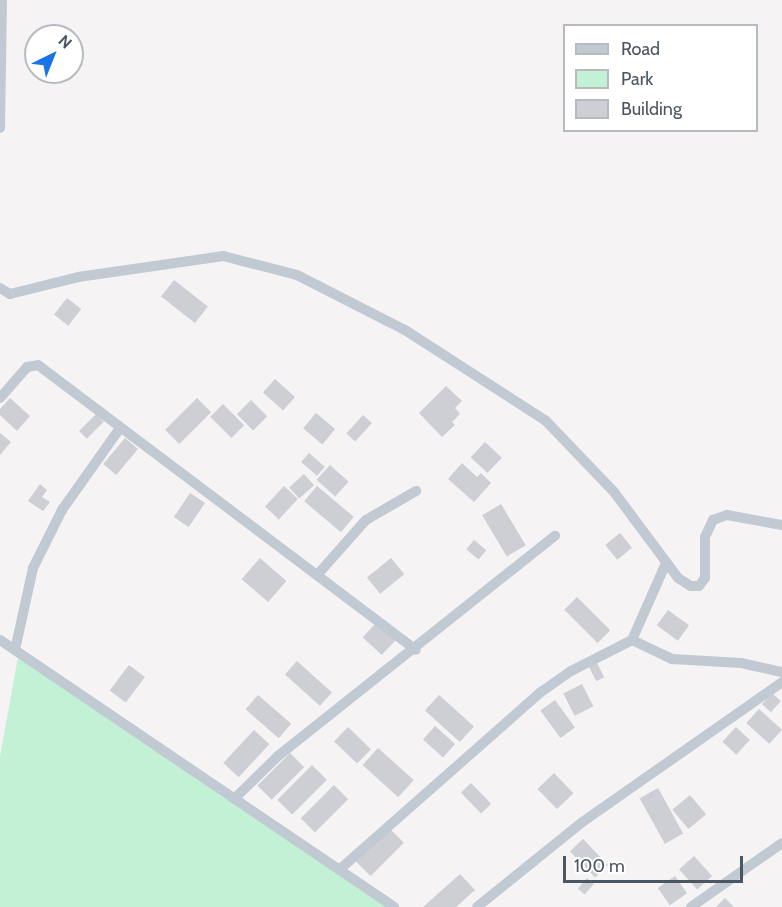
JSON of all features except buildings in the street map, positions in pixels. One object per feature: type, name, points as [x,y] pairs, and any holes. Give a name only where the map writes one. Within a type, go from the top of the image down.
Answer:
[{"type":"street","points":[[0,128],[2,0]]},
{"type":"street","points":[[0,288],[10,294],[78,277],[223,256],[297,275],[405,330],[546,421],[614,492],[678,578],[699,586],[705,578],[705,537],[712,520],[727,515],[782,525]]},
{"type":"street","points":[[0,398],[27,367],[38,365],[416,650]]},
{"type":"street","points":[[15,650],[33,568],[62,510],[120,428]]},
{"type":"street","points":[[318,574],[366,520],[416,491]]},
{"type":"street","points":[[234,799],[278,756],[416,650],[534,549],[555,537]]},
{"type":"street","points":[[339,870],[541,692],[571,671],[632,640],[666,563]]},
{"type":"street","points":[[0,640],[394,907]]},
{"type":"street","points":[[632,640],[672,659],[741,663],[782,672]]},
{"type":"street","points":[[477,907],[580,823],[782,682]]},
{"type":"street","points":[[692,907],[782,843]]},
{"type":"green space","points":[[19,651],[388,907],[0,907],[0,757]]}]
